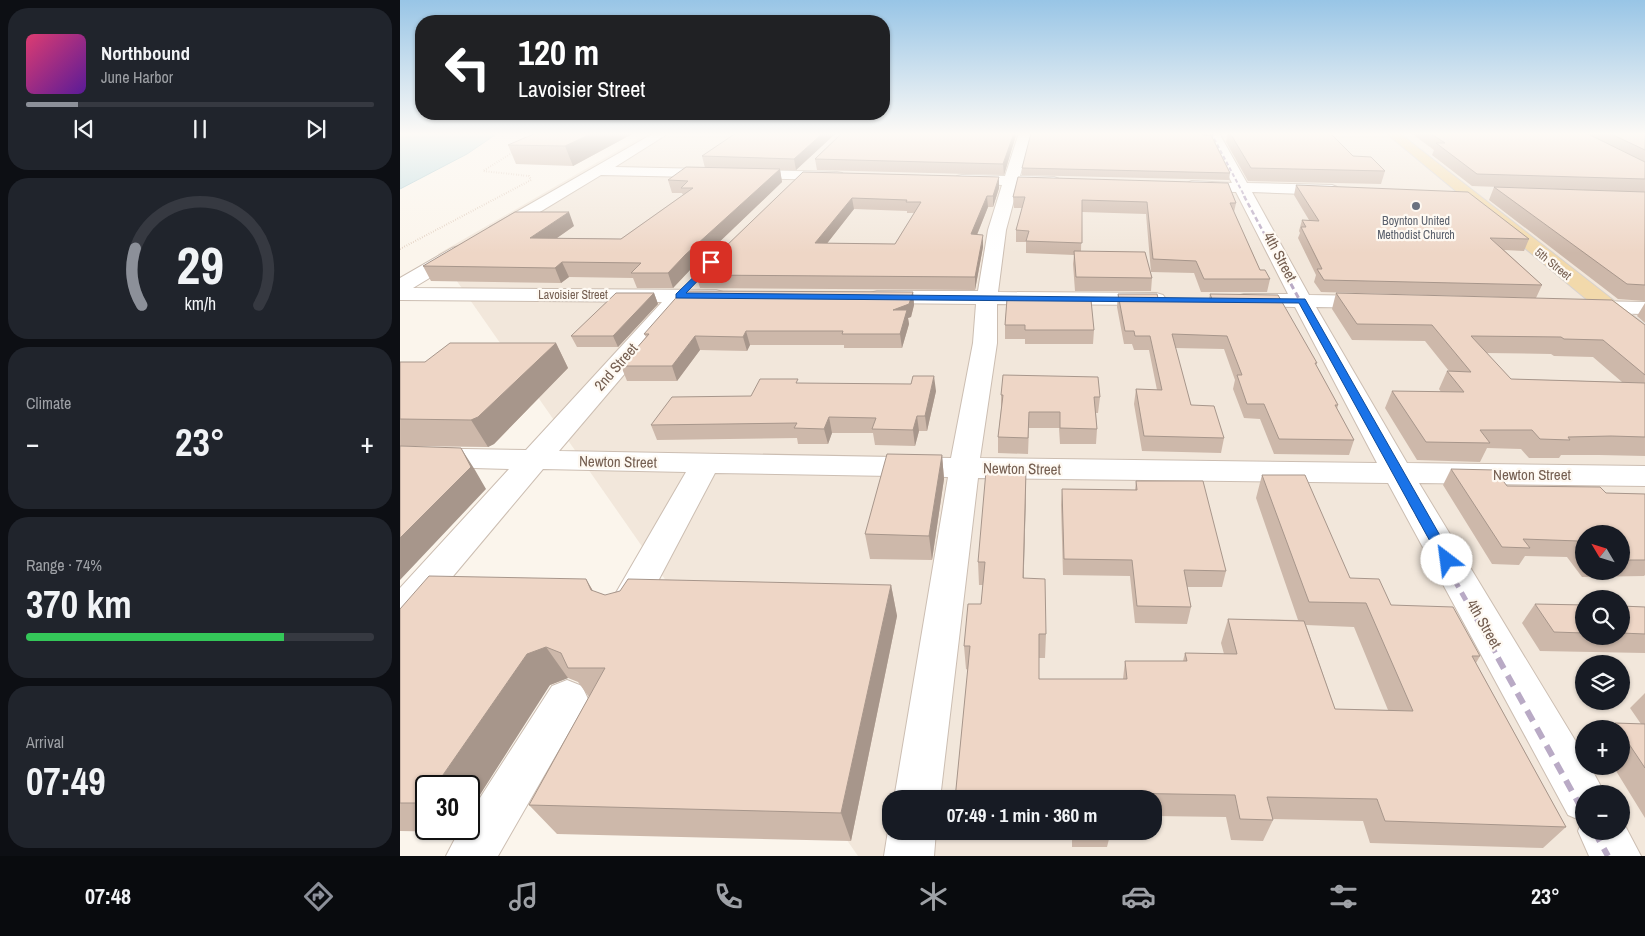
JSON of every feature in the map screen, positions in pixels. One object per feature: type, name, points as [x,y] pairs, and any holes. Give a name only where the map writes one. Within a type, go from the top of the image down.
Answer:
[{"type":"main road","name":"5th Street","points":[[1440,173],[1645,336]]},
{"type":"main road","points":[[1465,194],[1495,194]]},
{"type":"street","points":[[400,286],[595,173]]},
{"type":"street","points":[[698,173],[853,177]]},
{"type":"street","points":[[918,790],[964,468],[985,343],[986,297],[997,230],[1014,173]]},
{"type":"street","name":"4th Street","points":[[1235,173],[1302,301],[1398,474],[1576,785]]},
{"type":"street","points":[[782,195],[803,175]]},
{"type":"street","points":[[943,179],[1072,182]]},
{"type":"street","points":[[1181,186],[1349,190]]},
{"type":"street","points":[[1446,193],[1465,194]]},
{"type":"street","name":"2nd Street","points":[[400,613],[698,275]]},
{"type":"street","name":"Lavoisier Street","points":[[400,294],[739,296]]},
{"type":"street","points":[[858,297],[1172,299]]},
{"type":"street","points":[[1221,300],[1391,303]]},
{"type":"street","points":[[1567,306],[1645,308]]},
{"type":"street","name":"Newton Street","points":[[400,457],[964,468],[1645,476]]},
{"type":"street","points":[[624,610],[706,463]]},
{"type":"street","points":[[471,856],[567,699]]},
{"type":"street","points":[[909,856],[911,840]]},
{"type":"street","points":[[1607,840],[1616,856]]},
{"type":"path","points":[[400,249],[531,180],[529,176],[496,173]]},
{"type":"shaded area","points":[[579,173],[1645,173],[1645,856],[858,856],[438,254]]},
{"type":"water","points":[[400,173],[431,173],[400,189]]},
{"type":"building","points":[[678,173],[776,173],[685,255],[668,273],[631,273],[641,263],[562,262],[555,268],[423,266],[515,212],[569,212],[530,238],[621,239],[693,188],[681,188],[688,181],[668,180]]},
{"type":"building","points":[[802,173],[840,173],[999,177],[993,196],[987,196],[971,234],[983,235],[975,277],[696,275]],"holes":[[[852,198],[907,200],[906,202],[921,202],[895,244],[815,243]]]},
{"type":"building","points":[[1476,173],[1645,173],[1645,179]]},
{"type":"building","points":[[1018,177],[1228,183],[1236,203],[1230,203],[1260,270],[1265,270],[1270,279],[1204,279],[1196,261],[1153,259],[1147,202],[1082,200],[1082,243],[1026,241],[1029,231],[1016,230],[1025,197],[1013,197]]},
{"type":"building","points":[[1296,185],[1468,192],[1529,239],[1490,238],[1542,285],[1324,280],[1317,269],[1322,269],[1301,227],[1306,227],[1302,220],[1319,221]]},
{"type":"building","points":[[1494,187],[1645,192],[1645,285],[1627,284]]},
{"type":"building","points":[[1074,251],[1145,252],[1152,278],[1076,277]]},
{"type":"building","points":[[682,291],[913,292],[909,304],[893,310],[907,310],[900,334],[842,334],[843,331],[746,331],[743,337],[695,336],[672,366],[621,366],[649,334],[644,334]]},
{"type":"building","points":[[616,293],[654,293],[613,336],[571,336]]},
{"type":"building","points":[[1336,293],[1612,300],[1645,325],[1645,375],[1603,340],[1564,339],[1561,337],[1471,336],[1511,379],[1645,383],[1645,437],[1611,436],[1568,437],[1570,440],[1540,439],[1532,430],[1480,430],[1490,443],[1426,442],[1392,391],[1464,392],[1447,371],[1471,372],[1432,325],[1357,324]]},
{"type":"building","points":[[1118,294],[1157,294],[1158,298],[1212,299],[1210,294],[1278,295],[1317,363],[1315,363],[1338,405],[1335,405],[1354,440],[1279,439],[1264,404],[1247,404],[1237,375],[1242,375],[1227,336],[1172,334],[1191,405],[1214,406],[1224,438],[1144,436],[1136,389],[1162,390],[1150,336],[1135,336],[1134,331],[1125,331]]},
{"type":"building","points":[[1007,299],[1091,300],[1094,330],[1025,330],[1025,325],[1005,325]]},
{"type":"building","points":[[450,343],[556,343],[478,417],[471,420],[400,419],[400,362],[425,362]]},
{"type":"building","points":[[1003,375],[1098,377],[1100,397],[1094,397],[1097,429],[1060,428],[1060,412],[1029,412],[1028,438],[998,437],[1003,395],[1001,395]]},
{"type":"building","points":[[913,376],[934,376],[925,416],[917,416],[913,430],[872,429],[876,418],[829,417],[824,429],[794,428],[797,423],[651,425],[672,397],[751,396],[760,379],[798,379],[796,383],[911,384]]},
{"type":"building","points":[[400,446],[461,448],[471,467],[400,538]]},
{"type":"building","points":[[887,454],[942,455],[929,536],[865,534]]},
{"type":"building","points":[[1451,469],[1495,470],[1507,486],[1600,487],[1606,493],[1645,494],[1645,560],[1630,560],[1630,525],[1575,525],[1575,541],[1523,539],[1530,548],[1502,547]]},
{"type":"building","points":[[986,471],[1026,471],[1023,578],[1045,579],[1046,634],[1039,634],[1039,679],[1127,679],[1125,661],[1187,661],[1185,653],[1237,654],[1228,619],[1304,621],[1335,709],[1413,711],[1366,603],[1309,602],[1262,475],[1305,475],[1350,578],[1379,579],[1391,605],[1453,607],[1480,656],[1472,656],[1566,827],[1385,821],[1377,799],[1267,797],[1273,820],[1240,819],[1235,795],[1162,794],[1162,790],[956,790],[970,646],[964,646],[968,604],[981,604],[985,562],[978,562]]},
{"type":"building","points":[[1136,481],[1203,481],[1226,571],[1184,570],[1191,607],[1137,606],[1132,560],[1064,559],[1062,489],[1137,490]]},
{"type":"building","points":[[429,576],[586,579],[591,590],[605,595],[620,591],[628,579],[891,585],[841,813],[529,805],[605,668],[568,668],[561,653],[546,647],[527,654],[443,775],[415,775],[415,803],[400,803],[400,609]]},
{"type":"building","points":[[1535,604],[1575,605],[1575,633],[1554,632]]},
{"type":"building","points":[[1630,606],[1645,607],[1645,634],[1630,633]]},
{"type":"building","points":[[1630,724],[1645,724],[1645,768],[1630,746]]},
{"type":"railway","points":[[1232,173],[1245,197]]},
{"type":"railway","points":[[1244,196],[1287,276]]},
{"type":"railway","points":[[1286,275],[1341,376]]},
{"type":"railway","points":[[1341,375],[1411,502]]},
{"type":"railway","points":[[1410,501],[1499,659]]},
{"type":"railway","points":[[1498,658],[1575,797]]},
{"type":"railway","points":[[1599,840],[1608,856]]},
{"type":"place","name":"Boynton United Methodist Church","points":[[1416,206]]},
{"type":"route","points":[[711,262],[679,296],[1302,301],[1447,560]]}]
